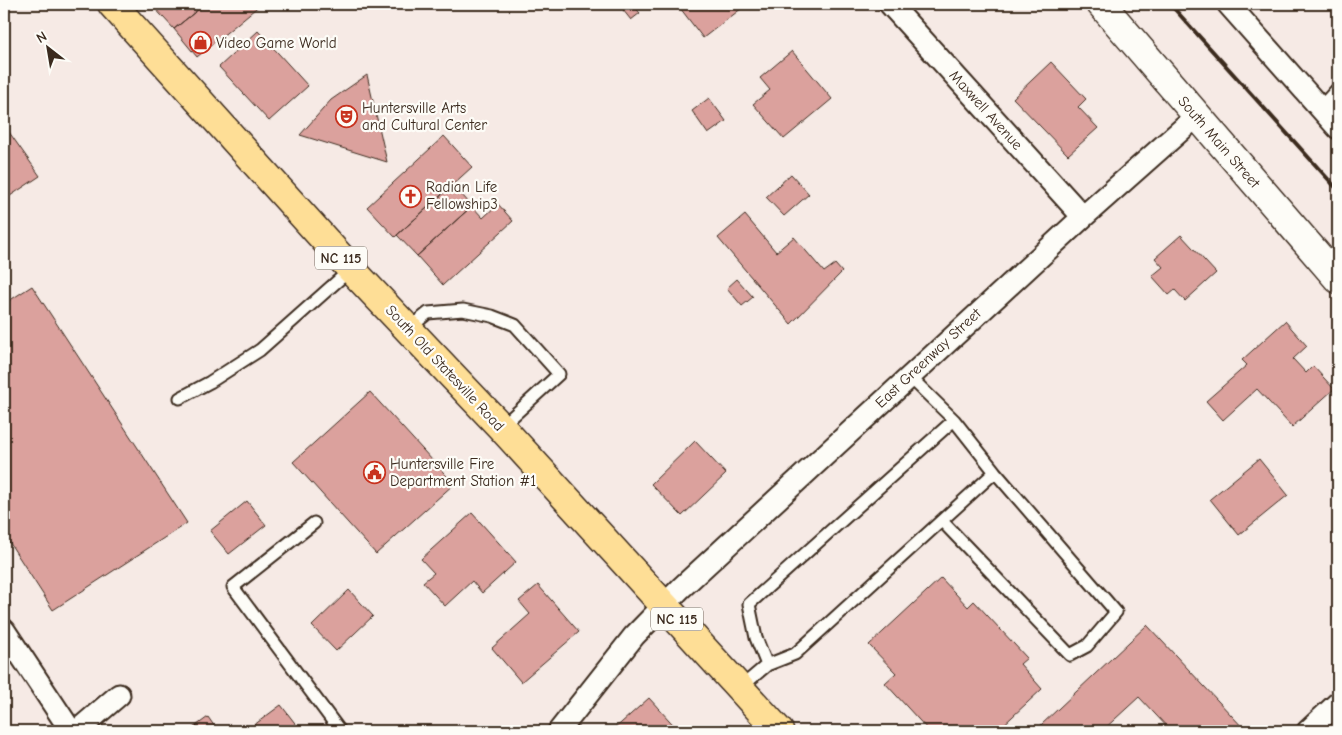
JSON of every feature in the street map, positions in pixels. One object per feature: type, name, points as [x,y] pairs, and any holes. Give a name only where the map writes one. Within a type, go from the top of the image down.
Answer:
[{"type":"main road","name":"South Old Statesville Road","points":[[112,4],[351,269],[501,427],[779,731]]},
{"type":"street","name":"Maxwell Avenue","points":[[890,4],[1083,216]]},
{"type":"street","name":"South Main Street","points":[[1101,4],[1338,278]]},
{"type":"street","points":[[1228,4],[1338,128]]},
{"type":"street","name":"East Greenway Street","points":[[559,731],[634,636],[664,604],[1083,216],[1197,116]]},
{"type":"street","points":[[4,630],[71,731]]},
{"type":"street","points":[[77,731],[120,695]]},
{"type":"street","points":[[1308,731],[1338,702]]},
{"type":"lane","points":[[1320,108],[1338,88]]},
{"type":"lane","points":[[180,398],[210,382],[260,350],[351,269]]},
{"type":"lane","points":[[408,329],[428,313],[463,310],[492,316],[515,325],[560,374],[501,427]]},
{"type":"lane","points":[[909,376],[954,420],[995,472],[1116,612],[1087,646],[1070,656],[942,520]]},
{"type":"lane","points":[[767,665],[756,638],[749,604],[954,420]]},
{"type":"lane","points":[[740,688],[767,665],[795,654],[995,472]]},
{"type":"lane","points":[[314,523],[233,587],[340,731]]},
{"type":"building","points":[[151,4],[205,4],[174,29]]},
{"type":"building","name":"Video Game World","points":[[205,4],[261,4],[197,57],[174,29]]},
{"type":"building","points":[[632,4],[640,13],[631,20],[623,10]]},
{"type":"building","points":[[677,4],[745,4],[746,5],[703,38]]},
{"type":"building","points":[[258,31],[308,86],[269,121],[219,67]]},
{"type":"building","points":[[792,51],[832,99],[784,139],[753,104],[770,90],[760,78]]},
{"type":"building","points":[[1051,62],[1086,99],[1078,107],[1098,128],[1068,155],[1013,98]]},
{"type":"building","name":"Huntersville Arts and Cultural Center","points":[[367,75],[387,162],[300,135],[331,100]]},
{"type":"building","points":[[709,98],[726,121],[708,134],[692,111]]},
{"type":"building","points":[[4,125],[40,176],[4,200]]},
{"type":"building","name":"Radian Life Fellowship3","points":[[444,136],[472,167],[395,237],[367,207]]},
{"type":"building","points":[[791,174],[809,194],[784,216],[766,197]]},
{"type":"building","points":[[453,185],[472,206],[417,256],[397,235]]},
{"type":"building","points":[[498,204],[513,221],[443,285],[417,256],[472,206],[483,218]]},
{"type":"building","points":[[745,215],[776,252],[794,237],[824,272],[835,264],[842,272],[791,324],[718,238]]},
{"type":"building","points":[[1181,235],[1216,273],[1185,301],[1175,290],[1169,295],[1152,276],[1163,267],[1155,258]]},
{"type":"building","points":[[737,279],[753,297],[742,306],[727,288]]},
{"type":"building","points":[[32,286],[187,523],[53,610],[4,534],[4,304]]},
{"type":"building","points":[[1285,321],[1307,346],[1293,359],[1306,373],[1313,366],[1334,389],[1292,427],[1257,389],[1223,420],[1206,401],[1247,365],[1242,360]]},
{"type":"building","name":"Huntersville Fire Department Station #1","points":[[370,392],[454,484],[376,554],[293,462]]},
{"type":"building","points":[[695,441],[726,474],[682,516],[651,484]]},
{"type":"building","points":[[1259,459],[1288,495],[1239,535],[1210,499]]},
{"type":"building","points":[[247,501],[266,525],[229,554],[210,531]]},
{"type":"building","points":[[472,513],[516,562],[482,593],[472,581],[445,606],[423,582],[434,573],[421,559]]},
{"type":"building","points":[[941,578],[968,607],[974,601],[1027,658],[1020,664],[1042,689],[997,731],[949,731],[947,729],[944,731],[929,731],[885,683],[896,673],[869,645]]},
{"type":"building","points":[[538,585],[579,632],[521,682],[492,648],[530,614],[519,601]]},
{"type":"building","points":[[349,590],[373,616],[336,651],[312,626]]},
{"type":"building","points":[[1147,625],[1246,731],[1171,731],[1139,697],[1102,731],[1046,731],[1041,725]]},
{"type":"building","points":[[649,698],[679,731],[612,731]]},
{"type":"building","points":[[281,705],[301,731],[246,731]]},
{"type":"building","points":[[208,717],[217,730],[189,731]]},
{"type":"railway","points":[[1170,4],[1338,190]]},
{"type":"place","name":"Video Game World","points":[[200,43]]},
{"type":"place","name":"Huntersville Arts and Cultural Center","points":[[346,117]]},
{"type":"place","name":"Radian Life Fellowship3","points":[[410,196]]},
{"type":"place","name":"Huntersville Fire Department Station #1","points":[[374,473]]}]
